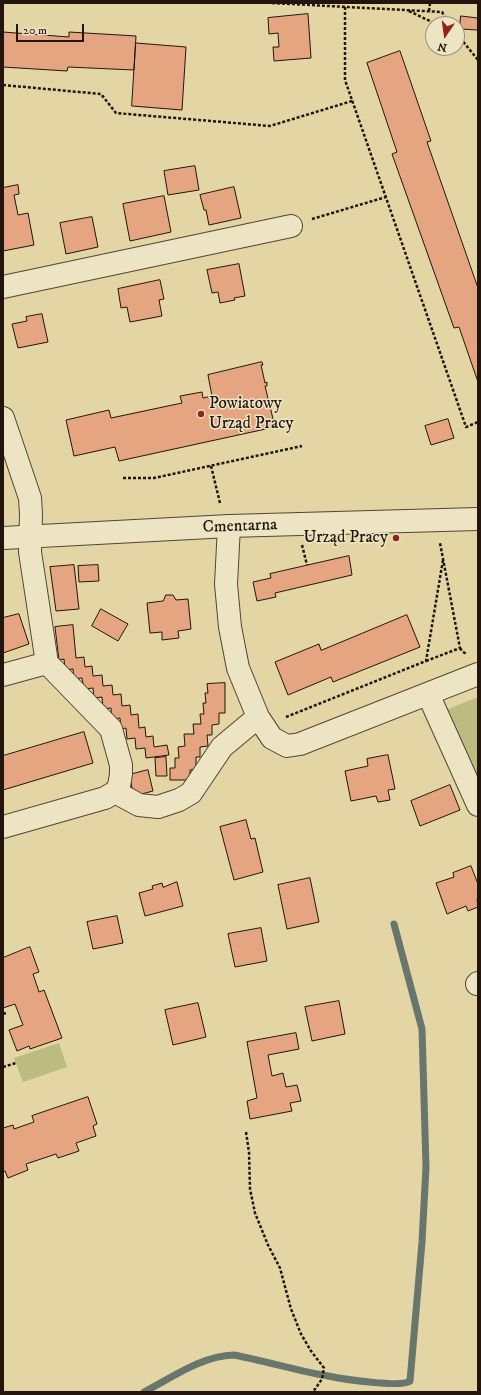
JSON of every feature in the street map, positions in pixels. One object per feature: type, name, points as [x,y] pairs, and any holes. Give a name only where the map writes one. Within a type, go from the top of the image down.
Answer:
[{"type":"street","points":[[3,287],[291,226]]},
{"type":"street","points":[[3,418],[30,498],[30,552],[47,663],[111,729],[121,765],[120,786],[116,792],[104,798],[3,827]]},
{"type":"street","name":"Cmentarna","points":[[3,538],[229,526],[478,519]]},
{"type":"street","points":[[229,526],[226,584],[230,627],[238,668],[258,717],[272,738],[287,746],[300,744],[478,674]]},
{"type":"street","points":[[3,675],[47,663]]},
{"type":"street","points":[[428,694],[478,805]]},
{"type":"street","points":[[116,792],[139,805],[152,807],[158,807],[179,800],[191,793],[222,747],[258,717]]},
{"type":"path","points":[[272,3],[429,11],[442,12],[444,16]]},
{"type":"path","points":[[429,11],[430,3]]},
{"type":"path","points":[[345,7],[345,80],[466,427],[478,422]]},
{"type":"path","points":[[408,10],[425,18]]},
{"type":"path","points":[[465,45],[478,60]]},
{"type":"path","points":[[3,85],[101,94],[116,114],[270,126],[352,101]]},
{"type":"path","points":[[291,226],[386,197]]},
{"type":"path","points":[[123,478],[154,478],[302,446]]},
{"type":"path","points":[[211,466],[220,504]]},
{"type":"path","points":[[301,539],[307,566]]},
{"type":"path","points":[[282,719],[460,648],[439,541]]},
{"type":"path","points":[[426,661],[443,560]]},
{"type":"path","points":[[3,1068],[16,1063]]},
{"type":"path","points":[[246,1132],[249,1152],[250,1189],[255,1214],[268,1245],[280,1268],[291,1309],[301,1334],[311,1352],[324,1368],[322,1380],[313,1392]]},
{"type":"shaded area","points":[[478,697],[478,788],[443,711]]},
{"type":"shaded area","points":[[59,1043],[67,1067],[23,1082],[14,1058]]},
{"type":"building","points":[[308,14],[311,58],[274,61],[273,47],[279,47],[278,33],[269,34],[268,18]]},
{"type":"building","points":[[465,16],[478,18],[478,30],[465,29]]},
{"type":"building","points":[[3,32],[69,37],[69,32],[136,36],[134,70],[68,67],[67,71],[3,67]]},
{"type":"building","points":[[136,43],[186,47],[182,110],[132,106]]},
{"type":"building","points":[[400,51],[431,141],[427,142],[478,288],[478,382],[459,327],[454,328],[392,154],[397,152],[367,63]]},
{"type":"building","points":[[195,166],[199,190],[168,195],[164,171]]},
{"type":"building","points":[[18,185],[19,194],[14,195],[18,215],[28,213],[34,245],[3,251],[3,188]]},
{"type":"building","points":[[234,187],[241,218],[209,225],[206,210],[204,210],[200,195]]},
{"type":"building","points":[[164,196],[171,232],[130,241],[123,204]]},
{"type":"building","points":[[92,217],[98,247],[66,254],[60,223]]},
{"type":"building","points":[[239,264],[245,296],[220,303],[218,292],[212,293],[207,270]]},
{"type":"building","points":[[160,280],[164,299],[159,300],[162,316],[130,322],[127,307],[121,308],[118,289]]},
{"type":"building","points":[[42,314],[48,342],[18,348],[12,324],[27,321],[26,317]]},
{"type":"building","name":"Powiatowy Urząd Pracy","points":[[262,362],[263,365],[261,365],[265,383],[267,382],[267,386],[265,386],[275,427],[119,461],[115,447],[74,456],[66,420],[109,410],[111,418],[182,403],[180,396],[202,392],[203,398],[212,396],[208,375]]},
{"type":"building","points":[[448,419],[454,438],[431,445],[425,426]]},
{"type":"building","points":[[349,556],[352,575],[275,593],[276,597],[257,601],[253,582],[271,578],[270,574]]},
{"type":"building","points":[[74,565],[79,609],[56,611],[50,567]]},
{"type":"building","points":[[98,565],[99,581],[79,582],[78,566]]},
{"type":"building","points":[[166,595],[173,595],[176,600],[188,599],[191,629],[178,631],[179,638],[162,640],[162,632],[150,633],[147,603],[163,601]]},
{"type":"building","points":[[101,609],[128,624],[118,641],[92,626]]},
{"type":"building","points":[[19,614],[29,644],[3,653],[3,618]]},
{"type":"building","points":[[407,615],[420,647],[333,682],[331,677],[288,695],[275,662],[319,644],[321,650]]},
{"type":"building","points":[[73,625],[76,658],[84,657],[85,667],[92,666],[93,676],[102,675],[103,686],[112,685],[113,695],[121,694],[122,706],[130,705],[131,715],[138,714],[139,728],[145,727],[146,737],[153,736],[154,747],[167,745],[169,755],[146,758],[145,748],[136,749],[135,738],[127,739],[126,728],[121,729],[120,718],[112,719],[111,708],[103,709],[102,697],[94,698],[93,688],[84,689],[82,678],[74,679],[73,669],[65,670],[64,659],[59,660],[55,627]]},
{"type":"building","points":[[225,683],[225,713],[219,713],[219,724],[212,725],[212,735],[207,735],[208,746],[200,747],[200,757],[196,757],[196,769],[190,770],[190,780],[170,780],[170,768],[175,768],[175,758],[179,758],[178,747],[185,746],[184,734],[194,734],[193,724],[201,724],[200,714],[204,714],[203,703],[206,703],[205,693],[208,693],[207,684]]},
{"type":"building","points":[[84,732],[93,763],[3,790],[3,756]]},
{"type":"building","points":[[388,755],[395,789],[388,790],[390,800],[378,802],[376,796],[351,801],[345,771],[368,766],[367,759]]},
{"type":"building","points":[[166,757],[167,776],[156,776],[155,758]]},
{"type":"building","points":[[148,770],[153,791],[134,796],[129,775]]},
{"type":"building","points":[[450,785],[460,810],[420,826],[411,801]]},
{"type":"building","points":[[246,820],[251,839],[255,838],[263,872],[234,880],[220,827]]},
{"type":"building","points":[[471,866],[478,884],[478,907],[468,911],[466,906],[447,914],[436,883],[454,877],[453,873]]},
{"type":"building","points":[[310,878],[319,922],[287,929],[278,885]]},
{"type":"building","points":[[177,882],[183,906],[145,916],[139,893],[153,889],[152,886],[162,883],[163,887]]},
{"type":"building","points":[[117,916],[123,943],[93,949],[87,922]]},
{"type":"building","points":[[261,928],[267,961],[235,967],[228,934]]},
{"type":"building","points":[[30,947],[39,972],[33,974],[39,992],[44,990],[62,1038],[30,1049],[29,1046],[17,1051],[9,1030],[23,1025],[15,1004],[3,1008],[3,958]]},
{"type":"building","points":[[339,1001],[345,1034],[312,1041],[305,1007]]},
{"type":"building","points":[[198,1003],[206,1037],[173,1045],[165,1010]]},
{"type":"building","points":[[296,1033],[299,1049],[268,1055],[272,1076],[283,1073],[286,1087],[297,1085],[301,1101],[290,1103],[292,1111],[250,1119],[247,1101],[257,1098],[247,1042]]},
{"type":"building","points":[[88,1097],[97,1124],[93,1126],[96,1136],[76,1143],[79,1151],[58,1158],[56,1154],[26,1164],[28,1170],[8,1178],[5,1171],[3,1172],[3,1128],[13,1125],[14,1129],[34,1122],[32,1116]]},
{"type":"waterway","points":[[144,1392],[199,1363],[222,1356],[234,1355],[346,1379],[396,1384],[410,1381],[422,1242],[426,1167],[422,1029],[394,924]]},
{"type":"place","name":"Powiatowy Urząd Pracy","points":[[201,414]]},
{"type":"place","name":"Urząd Pracy","points":[[396,538]]}]
